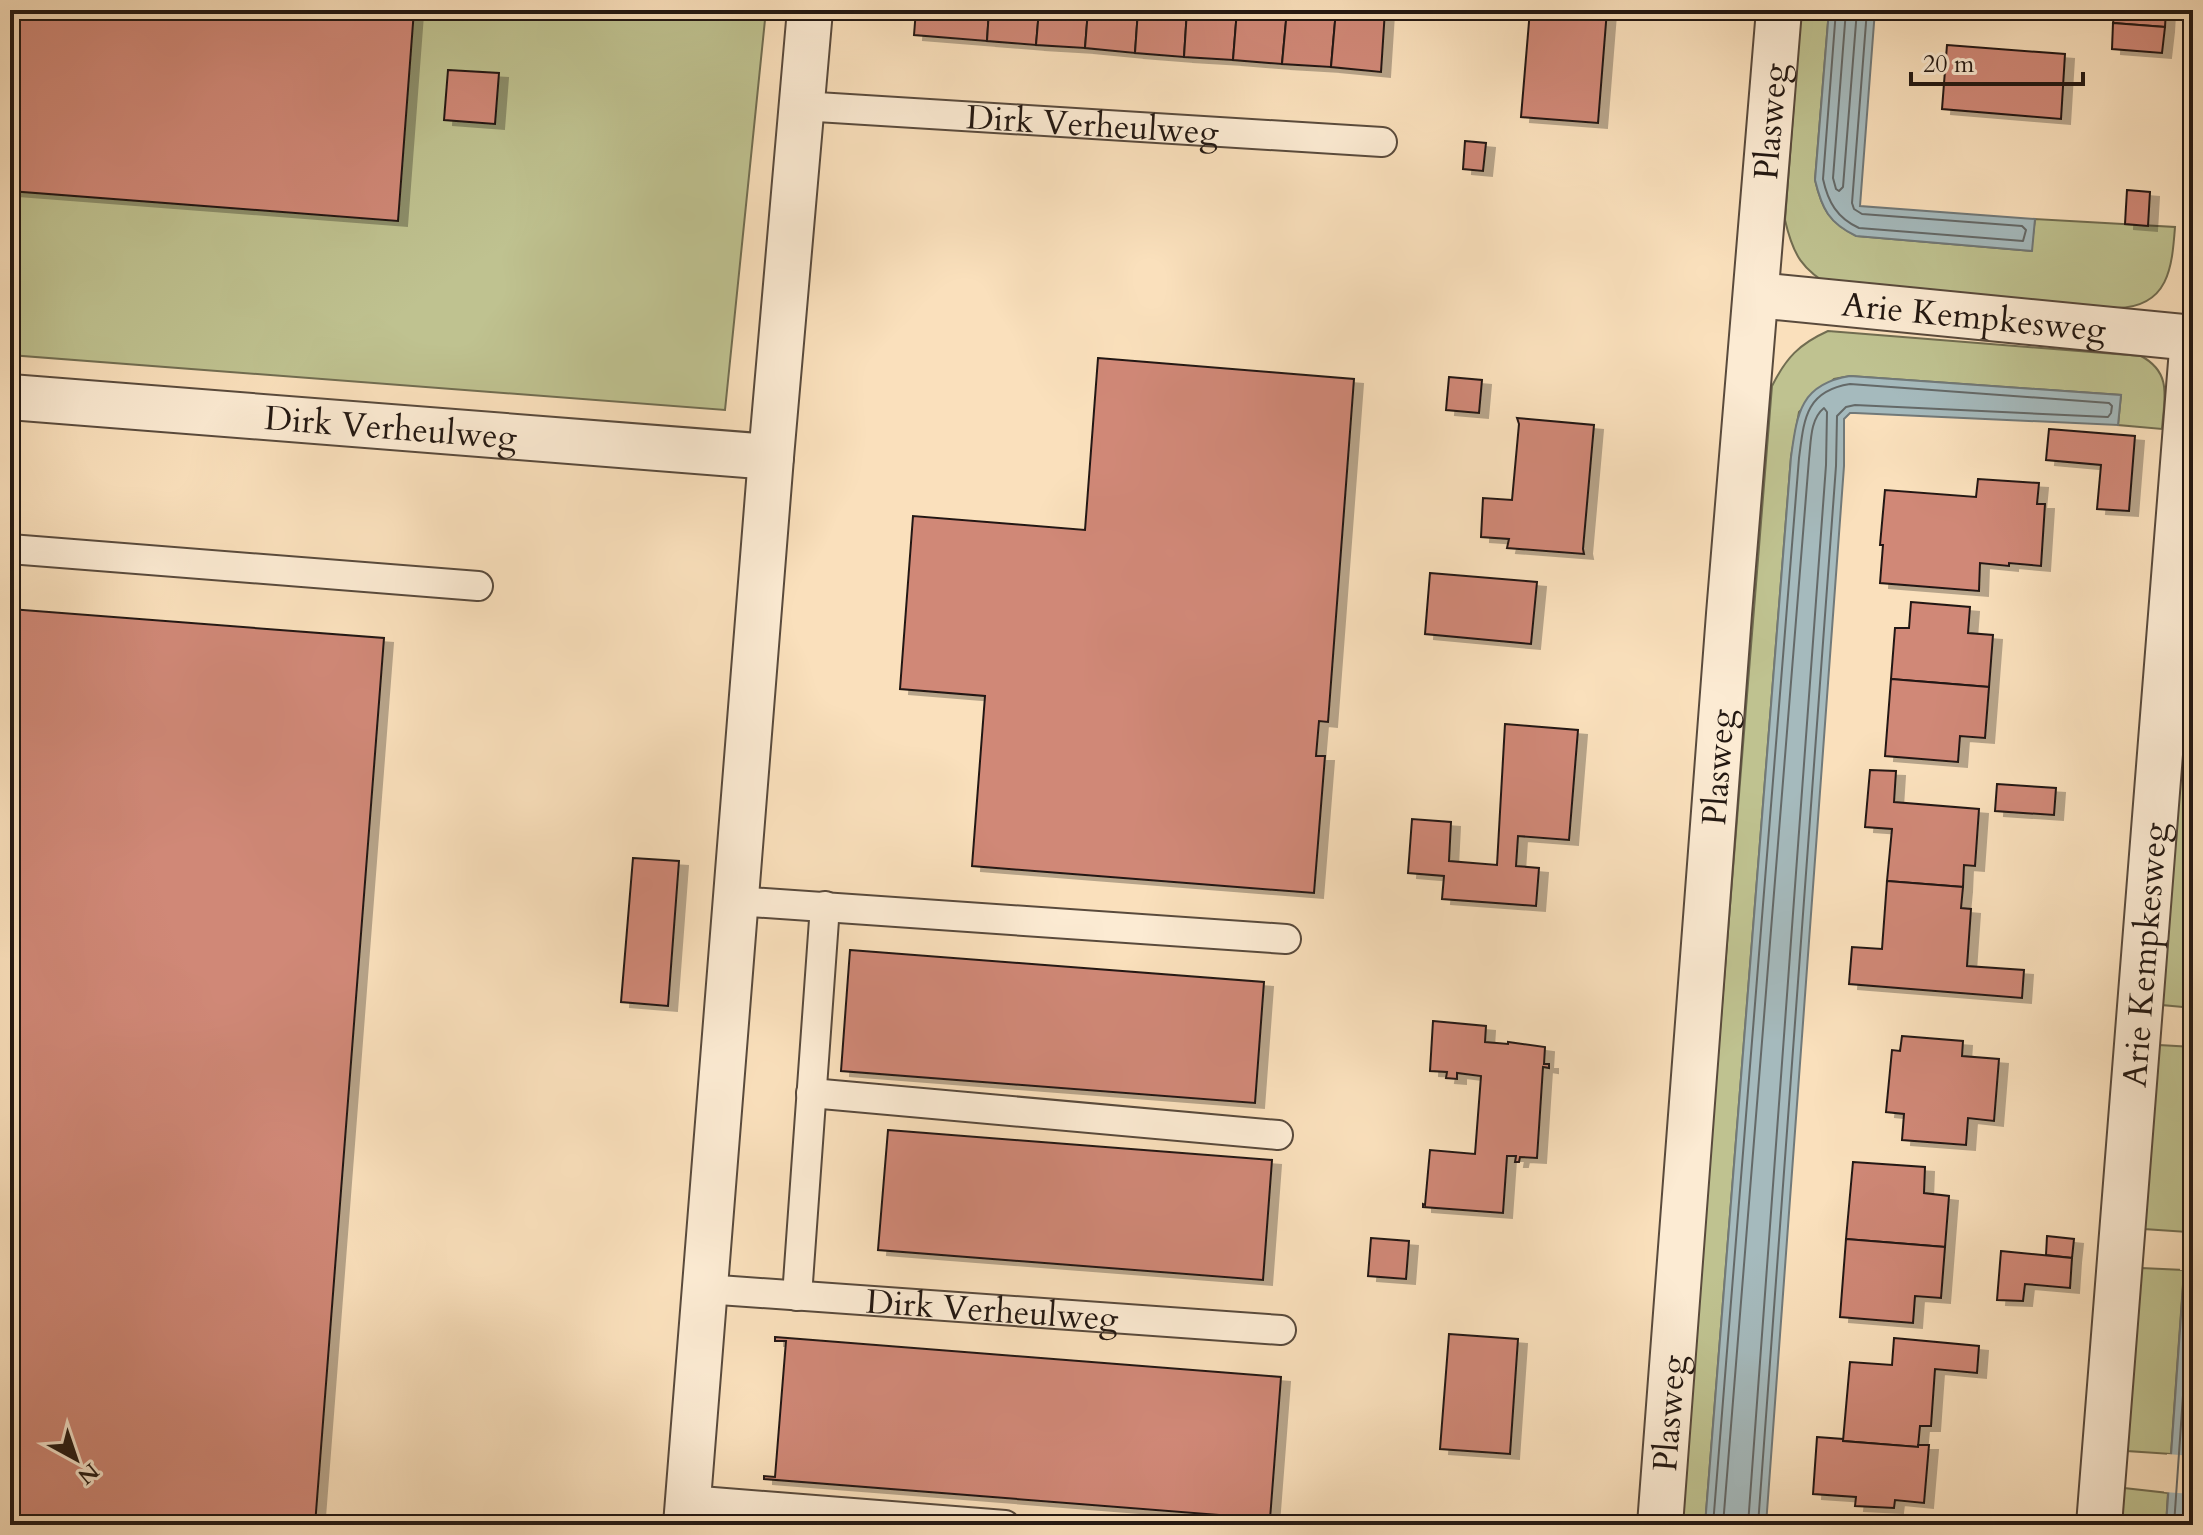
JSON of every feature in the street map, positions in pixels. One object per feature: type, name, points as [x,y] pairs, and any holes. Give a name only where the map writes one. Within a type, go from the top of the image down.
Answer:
[{"type":"street","points":[[687,1512],[810,10]]},
{"type":"street","name":"Plasweg","points":[[1660,1525],[1729,614],[1779,10]]},
{"type":"street","name":"Arie Kempkesweg","points":[[1757,295],[2193,337],[2099,1525]]},
{"type":"street","name":"Dirk Verheulweg","points":[[10,397],[771,457]]},
{"type":"lane","name":"Dirk Verheulweg","points":[[801,106],[1382,142]]},
{"type":"lane","points":[[10,549],[478,586]]},
{"type":"lane","points":[[736,901],[1286,939]]},
{"type":"lane","points":[[797,1296],[825,906]]},
{"type":"lane","points":[[811,1093],[1278,1135]]},
{"type":"lane","name":"Dirk Verheulweg","points":[[705,1289],[1281,1330]]},
{"type":"lane","points":[[687,1512],[1005,1525]]},
{"type":"green space","points":[[10,10],[766,10],[725,410],[10,355]]},
{"type":"green space","points":[[1801,10],[1829,10],[1815,180],[1824,207],[1840,226],[1857,236],[2031,251],[2035,219],[2175,227],[2169,270],[2157,292],[2148,301],[2117,308],[1834,288],[1814,275],[1800,260],[1785,220]]},
{"type":"green space","points":[[1828,331],[2141,356],[2158,370],[2162,379],[2165,397],[2162,429],[2118,425],[2121,395],[1850,376],[1834,379],[1799,412],[1791,457],[1705,1525],[1680,1525],[1772,386],[1794,353]]},
{"type":"green space","points":[[2182,751],[2193,752],[2193,1008],[2162,1005]]},
{"type":"green space","points":[[2159,1045],[2193,1047],[2193,1148],[2187,1232],[2144,1229]]},
{"type":"green space","points":[[2141,1268],[2184,1270],[2171,1454],[2127,1451]]},
{"type":"green space","points":[[2124,1488],[2168,1493],[2166,1525],[2121,1525]]},
{"type":"water","points":[[1829,10],[1875,10],[1860,206],[2035,219],[2032,251],[1856,236],[1833,220],[1824,207],[1815,180]]},
{"type":"water","points":[[1850,376],[2121,395],[2118,425],[1855,413],[1844,419],[1844,466],[1766,1525],[1705,1525],[1791,457],[1804,403],[1821,386]]},
{"type":"water","points":[[2193,1148],[2193,1525],[2166,1525]]},
{"type":"pier","points":[[2183,1231],[2193,1232],[2193,1271],[2180,1270]]},
{"type":"pier","points":[[2167,1454],[2193,1456],[2193,1494],[2164,1492]]},
{"type":"building","points":[[10,10],[414,10],[398,221],[10,191]]},
{"type":"building","points":[[916,10],[989,10],[987,41],[914,35]]},
{"type":"building","points":[[989,10],[1039,10],[1036,45],[987,41]]},
{"type":"building","points":[[1039,10],[1088,10],[1085,48],[1036,45]]},
{"type":"building","points":[[1088,10],[1138,10],[1135,53],[1085,48]]},
{"type":"building","points":[[1138,10],[1187,10],[1184,57],[1135,53]]},
{"type":"building","points":[[1187,10],[1237,10],[1233,60],[1184,57]]},
{"type":"building","points":[[1237,10],[1287,10],[1282,64],[1233,60]]},
{"type":"building","points":[[1287,10],[1336,10],[1331,67],[1282,64]]},
{"type":"building","points":[[1336,10],[1385,10],[1381,72],[1331,67]]},
{"type":"building","points":[[1530,10],[1607,10],[1598,123],[1521,117]]},
{"type":"building","points":[[2115,10],[2166,10],[2165,27],[2113,23]]},
{"type":"building","points":[[2113,23],[2165,27],[2162,53],[2112,49]]},
{"type":"building","points":[[1947,45],[2065,54],[2061,119],[1942,109]]},
{"type":"building","points":[[448,70],[499,73],[495,124],[444,120]]},
{"type":"building","points":[[1465,141],[1486,143],[1483,171],[1463,169]]},
{"type":"building","points":[[2127,190],[2150,192],[2148,226],[2125,224]]},
{"type":"building","points":[[1098,358],[1354,379],[1328,722],[1319,721],[1316,756],[1325,756],[1314,893],[972,866],[985,696],[900,689],[913,516],[1085,530]]},
{"type":"building","points":[[1449,377],[1482,380],[1479,413],[1446,410]]},
{"type":"building","points":[[1517,418],[1594,425],[1584,554],[1507,548],[1509,539],[1481,537],[1483,498],[1512,500]]},
{"type":"building","points":[[2049,429],[2135,436],[2129,511],[2097,509],[2101,465],[2046,460]]},
{"type":"building","points":[[1978,479],[2039,483],[2037,504],[2045,504],[2041,566],[1980,563],[1979,591],[1880,583],[1885,490],[1976,497]]},
{"type":"building","points":[[1430,573],[1537,582],[1531,644],[1425,634]]},
{"type":"building","points":[[1911,602],[1970,607],[1968,633],[1993,635],[1989,687],[1891,679],[1895,628],[1909,628]]},
{"type":"building","points":[[10,609],[384,638],[315,1525],[10,1525]]},
{"type":"building","points":[[1891,679],[1989,687],[1985,738],[1960,736],[1958,762],[1885,756]]},
{"type":"building","points":[[1505,724],[1578,730],[1569,840],[1518,836],[1516,866],[1539,868],[1536,906],[1442,899],[1444,876],[1408,873],[1412,819],[1451,822],[1449,861],[1497,865]]},
{"type":"building","points":[[1870,770],[1896,771],[1894,802],[1979,809],[1975,866],[1964,865],[1963,887],[1887,881],[1892,829],[1865,827]]},
{"type":"building","points":[[1997,784],[2056,788],[2054,815],[1995,811]]},
{"type":"building","points":[[633,858],[679,861],[668,1006],[621,1002]]},
{"type":"building","points":[[1887,881],[1963,887],[1961,908],[1971,909],[1967,966],[2024,970],[2022,998],[1849,984],[1852,947],[1882,949]]},
{"type":"building","points":[[850,950],[1264,982],[1255,1103],[841,1071]]},
{"type":"building","points":[[1433,1021],[1486,1026],[1485,1042],[1545,1047],[1544,1064],[1549,1064],[1549,1068],[1543,1067],[1537,1158],[1520,1157],[1519,1162],[1515,1162],[1516,1156],[1507,1156],[1503,1213],[1423,1207],[1430,1150],[1475,1154],[1481,1076],[1457,1073],[1457,1079],[1446,1078],[1447,1072],[1430,1071]]},
{"type":"building","points":[[1902,1036],[1963,1041],[1962,1056],[1999,1059],[1994,1121],[1968,1118],[1966,1145],[1902,1140],[1904,1114],[1886,1112],[1892,1050],[1900,1051]]},
{"type":"building","points":[[888,1130],[1272,1160],[1263,1280],[878,1250]]},
{"type":"building","points":[[1853,1162],[1925,1167],[1924,1193],[1949,1196],[1945,1247],[1846,1239]]},
{"type":"building","points":[[2047,1236],[2074,1239],[2072,1258],[2046,1255]]},
{"type":"building","points":[[1371,1238],[1409,1241],[1406,1279],[1368,1276]]},
{"type":"building","points":[[1846,1239],[1945,1247],[1941,1298],[1915,1296],[1913,1323],[1840,1317]]},
{"type":"building","points":[[2001,1251],[2072,1258],[2070,1288],[2025,1284],[2023,1301],[1997,1300]]},
{"type":"building","points":[[1449,1334],[1518,1339],[1510,1454],[1440,1449]]},
{"type":"building","points":[[775,1337],[1281,1377],[1270,1519],[764,1479],[764,1476],[775,1477],[786,1341],[775,1341]]},
{"type":"building","points":[[1894,1338],[1979,1346],[1977,1373],[1935,1369],[1931,1426],[1920,1426],[1918,1447],[1843,1441],[1850,1362],[1892,1365]]},
{"type":"building","points":[[1817,1437],[1918,1447],[1929,1445],[1924,1503],[1895,1500],[1894,1508],[1855,1506],[1856,1497],[1813,1494]]}]
